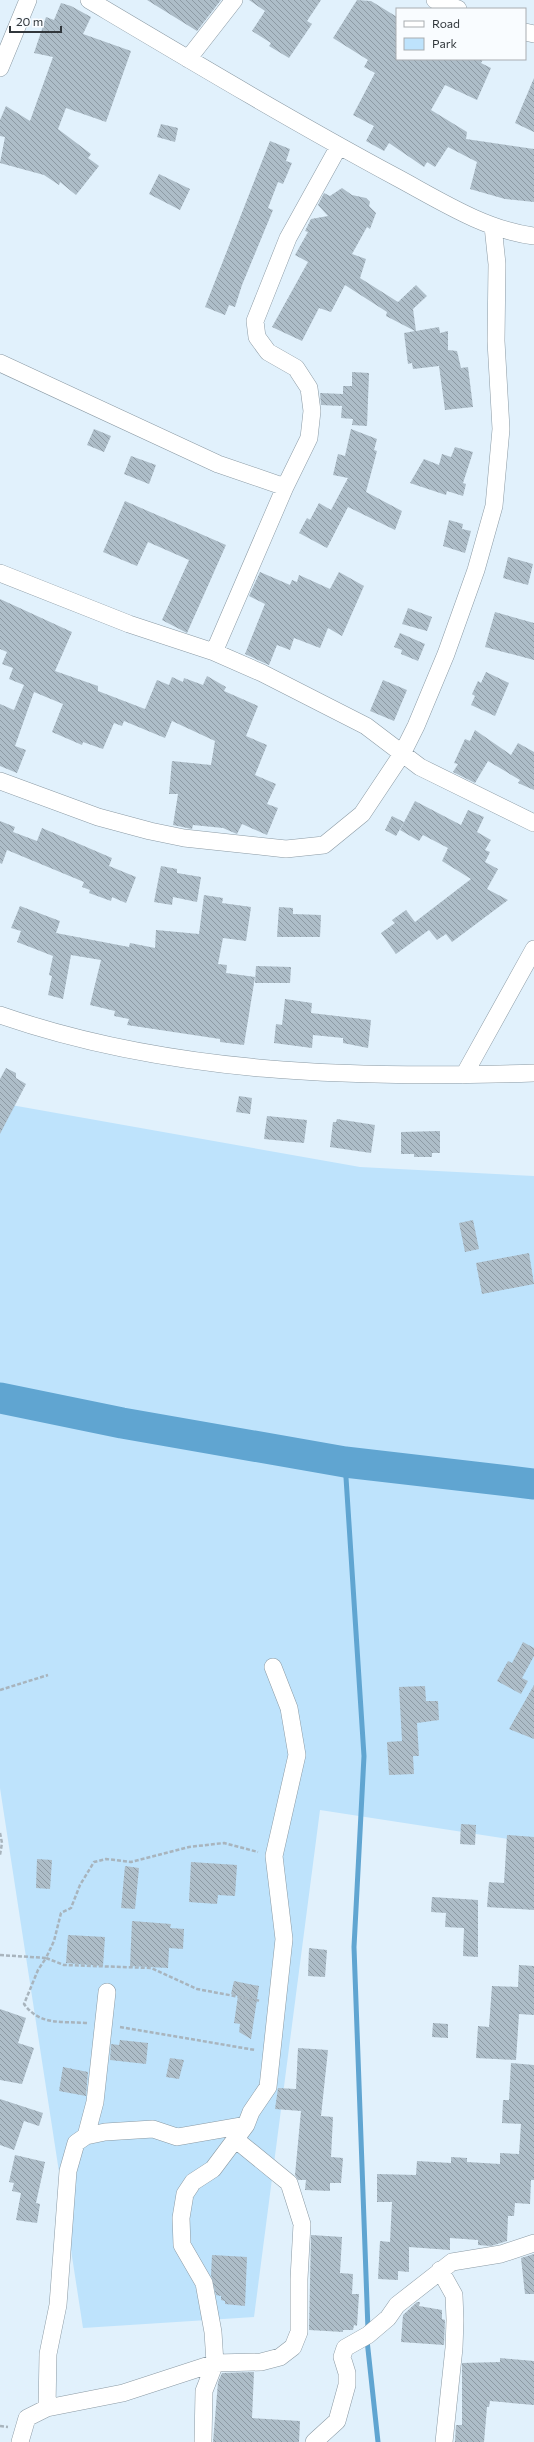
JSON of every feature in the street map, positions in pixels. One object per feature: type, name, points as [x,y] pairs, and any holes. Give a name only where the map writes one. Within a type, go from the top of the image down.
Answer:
[{"type":"street","points":[[0,68],[28,0]]},
{"type":"street","points":[[89,0],[339,146],[494,226],[512,233],[534,236]]},
{"type":"street","points":[[188,59],[234,0]]},
{"type":"street","points":[[435,0],[455,8]]},
{"type":"street","points":[[214,652],[285,487],[309,438],[312,411],[308,388],[296,368],[268,352],[257,337],[255,321],[288,238],[339,146]]},
{"type":"street","points":[[0,781],[98,817],[150,831],[184,838],[286,849],[324,845],[362,814],[402,754],[446,654],[476,570],[494,506],[501,429],[496,341],[497,264],[494,226]]},
{"type":"street","points":[[0,363],[218,464],[285,487]]},
{"type":"street","points":[[0,573],[130,624],[214,652],[262,672],[366,726],[420,767],[534,823]]},
{"type":"street","points":[[464,1075],[534,949]]},
{"type":"street","points":[[0,1015],[92,1041],[166,1058],[360,1074],[464,1075],[534,1073]]},
{"type":"street","points":[[203,2442],[204,2391],[215,2363],[213,2332],[204,2283],[182,2245],[181,2218],[185,2194],[193,2182],[213,2169],[246,2125],[251,2112],[268,2087],[284,1939],[274,1856],[297,1755],[289,1708],[273,1667]]},
{"type":"street","points":[[86,2136],[95,2102],[102,2024],[107,1992]]},
{"type":"street","points":[[47,2408],[48,2354],[58,2305],[68,2171],[76,2143],[86,2136],[105,2132],[153,2129],[177,2137],[246,2125]]},
{"type":"street","points":[[20,2442],[27,2418],[47,2408],[123,2393],[215,2363],[262,2362],[280,2358],[293,2347],[299,2332],[299,2279],[302,2224],[289,2182],[235,2139]]},
{"type":"street","points":[[314,2442],[337,2421],[347,2385],[347,2372],[342,2357],[345,2348],[368,2335],[383,2322],[397,2304],[452,2262],[501,2254],[534,2243]]},
{"type":"street","points":[[440,2270],[454,2295],[455,2320],[454,2348],[444,2442]]},
{"type":"path","points":[[0,1690],[48,1675]]},
{"type":"path","points":[[0,1833],[2,1843],[0,1855]]},
{"type":"path","points":[[271,2052],[102,2024],[42,2019],[32,2015],[24,2004],[38,1970],[46,1958],[54,1941],[61,1914],[71,1908],[80,1885],[94,1862],[106,1859],[131,1862],[189,1847],[224,1843],[274,1856]]},
{"type":"path","points":[[0,1955],[19,1954],[46,1958],[64,1965],[151,1968],[197,1989],[276,2004]]},
{"type":"green space","points":[[0,1103],[360,1167],[534,1176],[534,1843],[320,1810],[254,2317],[83,2328],[0,1788]]},
{"type":"building","points":[[147,0],[221,0],[197,31]]},
{"type":"building","points":[[249,0],[321,0],[307,21],[312,24],[289,58],[269,46],[271,43],[252,31],[265,11]]},
{"type":"building","points":[[357,0],[371,1],[396,16],[396,60],[482,60],[481,63],[491,68],[477,100],[445,85],[431,110],[467,132],[466,139],[534,149],[534,202],[505,199],[470,189],[477,162],[448,147],[435,167],[427,162],[424,167],[389,143],[384,151],[366,141],[374,126],[353,115],[375,73],[364,67],[368,60],[333,38]]},
{"type":"building","points":[[61,3],[71,6],[91,17],[83,34],[131,51],[106,122],[66,108],[58,129],[91,154],[88,158],[99,166],[76,195],[60,182],[59,185],[44,175],[0,163],[5,137],[0,136],[0,120],[6,106],[30,121],[53,57],[34,53],[46,17],[54,20]]},
{"type":"building","points":[[534,78],[534,132],[515,123]]},
{"type":"building","points":[[161,124],[178,128],[175,142],[157,137]]},
{"type":"building","points":[[270,141],[290,149],[286,161],[292,163],[283,184],[278,182],[268,208],[273,210],[242,285],[235,307],[229,305],[225,315],[205,307]]},
{"type":"building","points":[[159,174],[190,189],[180,210],[149,194]]},
{"type":"building","points":[[342,188],[352,195],[366,198],[370,202],[369,206],[376,213],[370,229],[367,227],[352,254],[366,259],[360,278],[398,302],[416,285],[427,296],[413,309],[416,331],[439,327],[440,333],[448,331],[448,350],[457,351],[461,368],[468,367],[473,407],[445,410],[439,366],[413,369],[412,363],[408,364],[404,333],[415,331],[386,316],[387,312],[345,285],[331,312],[319,308],[302,341],[272,327],[308,262],[295,255],[308,232],[305,231],[311,219],[328,216],[318,205],[324,193],[330,196]]},
{"type":"building","points":[[352,372],[369,373],[367,426],[352,425],[353,419],[341,418],[342,406],[321,405],[320,393],[343,394],[343,386],[352,386]]},
{"type":"building","points":[[94,429],[111,436],[104,452],[87,445]]},
{"type":"building","points":[[351,429],[377,439],[374,450],[377,451],[366,492],[402,511],[395,530],[348,507],[327,548],[299,533],[307,518],[310,520],[319,503],[331,510],[348,478],[333,475],[338,454],[345,456]]},
{"type":"building","points":[[455,447],[473,452],[463,483],[466,484],[463,496],[447,491],[446,495],[410,483],[424,459],[439,465],[442,454],[451,457]]},
{"type":"building","points":[[131,456],[156,465],[149,484],[124,474]]},
{"type":"building","points":[[125,501],[226,545],[187,633],[162,620],[189,560],[148,542],[137,566],[103,552]]},
{"type":"building","points":[[449,520],[463,524],[462,529],[471,531],[465,553],[443,546]]},
{"type":"building","points":[[508,557],[533,564],[528,585],[503,578]]},
{"type":"building","points":[[260,572],[290,585],[292,580],[297,582],[299,575],[330,589],[339,572],[364,586],[342,636],[328,628],[320,648],[294,638],[290,650],[277,645],[269,665],[245,654],[265,604],[249,596]]},
{"type":"building","points":[[0,599],[72,632],[55,671],[98,686],[98,691],[145,709],[157,680],[169,685],[172,677],[183,682],[184,678],[203,685],[207,676],[226,687],[224,691],[258,706],[246,736],[267,745],[255,775],[276,784],[267,804],[278,808],[267,835],[242,824],[237,834],[223,828],[193,825],[192,829],[173,825],[178,794],[169,794],[172,761],[211,765],[215,741],[172,721],[165,738],[124,721],[122,726],[114,723],[103,749],[83,742],[82,745],[52,732],[63,704],[34,692],[15,746],[26,750],[17,773],[0,766],[0,704],[14,710],[24,685],[9,679],[13,668],[2,664],[7,652],[0,649]]},
{"type":"building","points":[[408,608],[432,617],[427,631],[402,624]]},
{"type":"building","points":[[495,612],[534,623],[534,660],[485,647]]},
{"type":"building","points":[[400,633],[425,644],[418,661],[401,654],[402,650],[394,647]]},
{"type":"building","points":[[486,672],[509,683],[495,716],[471,705],[475,696],[472,694],[478,681],[481,683]]},
{"type":"building","points":[[383,680],[407,690],[394,721],[370,711]]},
{"type":"building","points":[[475,730],[511,755],[518,743],[534,752],[534,790],[518,783],[520,780],[488,761],[475,783],[453,772],[458,764],[454,763],[465,739],[470,741]]},
{"type":"building","points":[[415,801],[461,825],[468,810],[484,817],[477,832],[491,840],[485,850],[490,852],[485,862],[498,869],[487,889],[508,900],[452,942],[446,934],[437,940],[429,930],[396,954],[381,933],[395,923],[392,920],[406,910],[415,922],[471,879],[442,861],[448,848],[423,835],[419,841],[400,830]]},
{"type":"building","points":[[392,816],[404,822],[396,836],[385,830]]},
{"type":"building","points":[[0,821],[15,827],[13,832],[37,841],[42,828],[112,858],[109,866],[136,877],[126,903],[112,897],[111,901],[89,893],[90,890],[82,887],[84,882],[7,850],[2,864],[0,863]]},
{"type":"building","points":[[161,866],[177,869],[177,873],[201,877],[197,902],[173,897],[172,905],[154,902]]},
{"type":"building","points":[[204,895],[223,898],[222,903],[251,907],[246,941],[223,938],[218,964],[227,965],[226,973],[255,977],[244,1045],[220,1042],[220,1039],[127,1025],[129,1019],[114,1016],[115,1011],[90,1005],[101,960],[71,955],[63,999],[48,995],[52,976],[49,975],[53,956],[17,942],[21,931],[11,928],[20,906],[60,921],[56,933],[129,947],[130,943],[155,948],[156,930],[199,934]]},
{"type":"building","points":[[279,907],[293,908],[293,914],[321,915],[320,937],[277,937]]},
{"type":"building","points":[[256,966],[291,967],[290,983],[255,983]]},
{"type":"building","points":[[285,999],[312,1003],[311,1013],[371,1020],[368,1048],[343,1043],[343,1038],[313,1035],[312,1048],[274,1043],[276,1024],[282,1025]]},
{"type":"building","points":[[6,1068],[16,1073],[16,1078],[26,1084],[0,1134],[0,1079]]},
{"type":"building","points":[[239,1096],[252,1098],[250,1114],[236,1112]]},
{"type":"building","points":[[267,1116],[307,1120],[304,1143],[264,1139]]},
{"type":"building","points":[[337,1119],[375,1125],[371,1153],[330,1147],[333,1122],[336,1122]]},
{"type":"building","points":[[440,1131],[440,1153],[432,1153],[432,1157],[414,1157],[414,1154],[401,1154],[401,1132]]},
{"type":"building","points":[[473,1220],[479,1249],[465,1252],[459,1223]]},
{"type":"building","points":[[529,1253],[534,1284],[482,1294],[476,1263]]},
{"type":"building","points":[[523,1642],[534,1648],[534,1656],[522,1678],[528,1681],[521,1694],[497,1681],[508,1661],[512,1663]]},
{"type":"building","points":[[534,1685],[534,1739],[509,1729]]},
{"type":"building","points":[[425,1686],[426,1701],[438,1701],[439,1720],[417,1723],[419,1756],[413,1756],[414,1774],[389,1775],[387,1742],[402,1741],[399,1687]]},
{"type":"building","points":[[461,1824],[476,1825],[475,1845],[460,1844]]},
{"type":"building","points":[[507,1835],[534,1837],[534,1910],[487,1907],[489,1882],[504,1883]]},
{"type":"building","points":[[37,1859],[52,1860],[50,1889],[36,1888]]},
{"type":"building","points":[[191,1862],[237,1865],[235,1896],[218,1895],[217,1904],[189,1902]]},
{"type":"building","points":[[125,1866],[139,1868],[135,1909],[121,1908]]},
{"type":"building","points":[[432,1897],[478,1900],[478,1957],[463,1956],[464,1928],[445,1927],[446,1913],[431,1912]]},
{"type":"building","points":[[132,1921],[171,1924],[170,1928],[184,1929],[183,1949],[169,1948],[168,1968],[130,1966]]},
{"type":"building","points":[[68,1935],[105,1937],[103,1966],[66,1963]]},
{"type":"building","points":[[309,1948],[327,1950],[325,1977],[308,1976]]},
{"type":"building","points":[[519,1965],[534,1966],[534,2015],[519,2014],[516,2060],[476,2058],[478,2026],[489,2027],[492,1986],[518,1987]]},
{"type":"building","points":[[234,1981],[259,1986],[251,2039],[239,2032],[240,2024],[234,2023],[238,1996],[231,1994]]},
{"type":"building","points":[[0,2009],[26,2018],[18,2043],[34,2048],[22,2084],[0,2080]]},
{"type":"building","points":[[433,2023],[448,2024],[448,2038],[432,2037]]},
{"type":"building","points":[[120,2040],[148,2043],[146,2064],[110,2060],[111,2044],[119,2045]]},
{"type":"building","points":[[298,2048],[328,2050],[321,2116],[333,2117],[331,2157],[343,2158],[341,2183],[330,2183],[330,2191],[305,2190],[306,2180],[298,2180],[295,2175],[301,2111],[275,2109],[278,2088],[296,2089]]},
{"type":"building","points":[[170,2058],[184,2060],[179,2079],[166,2077]]},
{"type":"building","points":[[511,2063],[534,2065],[534,2180],[531,2180],[530,2204],[515,2203],[514,2216],[508,2216],[507,2241],[491,2246],[478,2245],[478,2240],[450,2238],[450,2250],[409,2247],[409,2272],[398,2271],[398,2280],[378,2279],[380,2241],[390,2242],[392,2202],[377,2202],[377,2174],[416,2175],[417,2161],[451,2163],[451,2157],[467,2158],[467,2162],[500,2164],[500,2153],[519,2154],[521,2124],[502,2123],[503,2100],[509,2100]]},
{"type":"building","points":[[63,2067],[88,2072],[86,2096],[59,2091]]},
{"type":"building","points":[[0,2099],[43,2113],[39,2126],[24,2121],[14,2150],[0,2145]]},
{"type":"building","points":[[15,2155],[45,2162],[36,2203],[40,2204],[37,2223],[16,2220],[21,2193],[12,2191],[14,2183],[9,2182]]},
{"type":"building","points":[[311,2235],[342,2237],[340,2273],[353,2274],[352,2294],[359,2294],[357,2326],[354,2325],[353,2330],[343,2330],[343,2332],[309,2330]]},
{"type":"building","points":[[534,2254],[534,2294],[525,2294],[521,2258]]},
{"type":"building","points":[[212,2255],[247,2257],[245,2306],[225,2304],[225,2301],[221,2300],[221,2296],[216,2295],[211,2275]]},
{"type":"building","points":[[417,2302],[420,2302],[419,2306],[442,2310],[442,2319],[445,2320],[444,2345],[401,2342],[403,2315]]},
{"type":"building","points":[[500,2358],[534,2361],[534,2405],[490,2401],[489,2407],[487,2407],[484,2442],[455,2442],[456,2425],[462,2425],[462,2363],[500,2362]]},
{"type":"building","points":[[254,2372],[252,2418],[300,2421],[299,2442],[213,2442],[218,2382],[222,2373]]},
{"type":"waterway","points":[[0,1398],[122,1423],[345,1462],[534,1484]]},
{"type":"waterway","points":[[345,1462],[364,1756],[354,1947],[368,2330]]},
{"type":"waterway","points":[[367,2340],[378,2442]]}]
